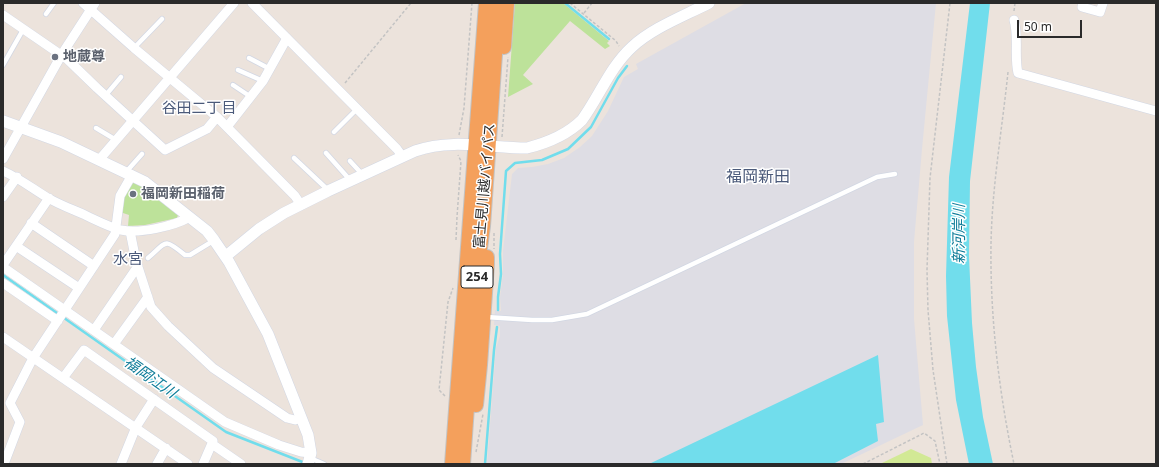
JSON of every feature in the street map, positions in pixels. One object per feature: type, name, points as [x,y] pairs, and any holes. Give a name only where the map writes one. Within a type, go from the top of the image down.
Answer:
[{"type":"highway","name":"254","points":[[477,3],[468,127],[478,145]]},
{"type":"highway","name":"富士見川越バイパス","points":[[463,464],[476,278],[483,226],[478,145],[486,3]]},
{"type":"highway","name":"富士見川越バイパス","points":[[452,464],[468,237],[464,219],[478,145],[492,90],[497,3]]},
{"type":"highway","name":"254","points":[[492,90],[503,70],[507,3]]},
{"type":"highway","points":[[464,445],[476,406],[484,317],[487,264],[483,226]]},
{"type":"street","points":[[83,3],[93,6],[134,48],[228,127],[295,196],[301,205]]},
{"type":"street","points":[[99,160],[234,3]]},
{"type":"street","points":[[252,3],[339,90],[402,156]]},
{"type":"street","points":[[226,256],[259,229],[284,213],[350,180],[402,156],[429,146],[450,144],[527,148],[548,142],[567,132],[582,120],[620,60],[632,47],[656,30],[709,3]]},
{"type":"street","points":[[1083,3],[1082,7],[1100,12],[1103,3]]},
{"type":"street","points":[[3,159],[62,54],[93,6]]},
{"type":"street","points":[[3,15],[62,54],[105,96],[165,150],[207,129],[217,117]]},
{"type":"street","points":[[1014,20],[1016,34],[1016,64],[1018,73],[1156,111]]},
{"type":"street","points":[[228,127],[264,81],[287,38]]},
{"type":"street","points":[[3,121],[61,142],[145,182],[202,227],[214,240],[226,256],[268,334],[308,435],[310,459]]},
{"type":"street","points":[[3,171],[17,177],[49,198],[116,228],[130,231],[164,227],[181,222],[190,217]]},
{"type":"street","points":[[4,464],[20,422],[10,403],[33,358],[115,234],[120,196],[129,174]]},
{"type":"street","points":[[3,197],[17,177]]},
{"type":"street","points":[[49,198],[3,266],[61,316]]},
{"type":"street","points":[[31,223],[94,266]]},
{"type":"street","points":[[130,231],[138,266],[151,306],[168,326],[213,368],[287,418],[295,420],[301,418]]},
{"type":"street","points":[[16,246],[79,288]]},
{"type":"street","points":[[94,330],[138,266]]},
{"type":"street","points":[[3,283],[61,316],[94,330],[226,422],[279,445],[301,452],[310,459]]},
{"type":"street","points":[[114,344],[148,296]]},
{"type":"street","points":[[3,337],[188,464]]},
{"type":"street","points":[[63,378],[84,350],[213,441],[212,444],[241,464]]},
{"type":"street","points":[[121,464],[136,427],[154,399]]},
{"type":"street","points":[[202,464],[212,444]]},
{"type":"street","points":[[157,464],[166,448]]},
{"type":"lane","points":[[46,14],[54,3]]},
{"type":"lane","points":[[134,48],[162,19]]},
{"type":"lane","points":[[3,65],[24,28]]},
{"type":"lane","points":[[249,58],[271,69]]},
{"type":"lane","points":[[238,70],[264,81]]},
{"type":"lane","points":[[105,96],[122,77]]},
{"type":"lane","points":[[233,85],[252,97]]},
{"type":"lane","points":[[334,132],[357,109]]},
{"type":"lane","points":[[96,128],[116,140]]},
{"type":"lane","points":[[326,153],[350,180]]},
{"type":"lane","points":[[129,174],[142,154]]},
{"type":"lane","points":[[294,158],[328,191]]},
{"type":"lane","points":[[350,160],[362,175]]},
{"type":"lane","points":[[484,317],[552,320],[587,314],[877,177],[895,174]]},
{"type":"lane","points":[[148,258],[166,242],[171,243],[185,255],[190,254],[214,240]]},
{"type":"lane","points":[[310,459],[324,464]]},
{"type":"path","points":[[339,90],[411,3]]},
{"type":"path","points":[[459,134],[464,108],[472,3]]},
{"type":"path","points":[[570,3],[616,41],[619,46]]},
{"type":"path","points":[[584,13],[592,3]]},
{"type":"path","points":[[947,464],[933,370],[927,270],[930,178],[950,3]]},
{"type":"path","points":[[502,136],[508,53]]},
{"type":"path","points":[[1009,66],[996,172],[991,243],[991,282],[997,366],[1014,464]]},
{"type":"path","points":[[456,245],[461,161],[458,154]]},
{"type":"path","points":[[449,400],[439,390],[448,302],[454,285]]},
{"type":"path","points":[[863,464],[924,433],[935,442],[940,464]]},
{"type":"shaded area","points":[[746,3],[936,3],[914,242],[914,319],[923,425],[841,464],[487,464],[496,348],[500,336],[500,326],[494,325],[495,310],[501,311],[500,297],[503,274],[503,251],[512,174],[518,168],[548,164],[564,158],[580,147],[592,136],[608,111],[624,77],[638,69],[636,64]]},
{"type":"green space","points":[[515,3],[563,3],[609,41],[607,43],[610,46],[605,49],[570,21],[523,75],[533,84],[508,97]]},
{"type":"green space","points":[[131,181],[136,182],[178,215],[177,218],[145,225],[128,226],[129,215],[120,212],[122,198]]},
{"type":"green space","points":[[911,449],[931,458],[932,464],[880,464]]},
{"type":"water","name":"新河岸川","points":[[970,3],[990,3],[970,181],[969,256],[972,323],[976,367],[983,417],[993,464],[969,464],[956,400],[947,316],[946,276],[949,177]]},
{"type":"water","points":[[878,355],[884,422],[876,424],[878,441],[833,464],[649,464]]},
{"type":"waterway","points":[[565,3],[609,39]]},
{"type":"waterway","points":[[498,310],[501,274],[500,254],[506,171],[515,163],[542,160],[568,149],[591,127],[618,78],[627,66]]},
{"type":"waterway","name":"福岡江川","points":[[3,275],[226,432],[305,463]]},
{"type":"waterway","points":[[485,464],[497,327]]},
{"type":"place","name":"地蔵尊","points":[[55,57]]},
{"type":"place","name":"福岡新田稲荷","points":[[133,194]]},
{"type":"district","name":"谷田二丁目","points":[[199,109]]},
{"type":"district","name":"福岡新田","points":[[758,177]]},
{"type":"district","name":"水宮","points":[[128,260]]}]
